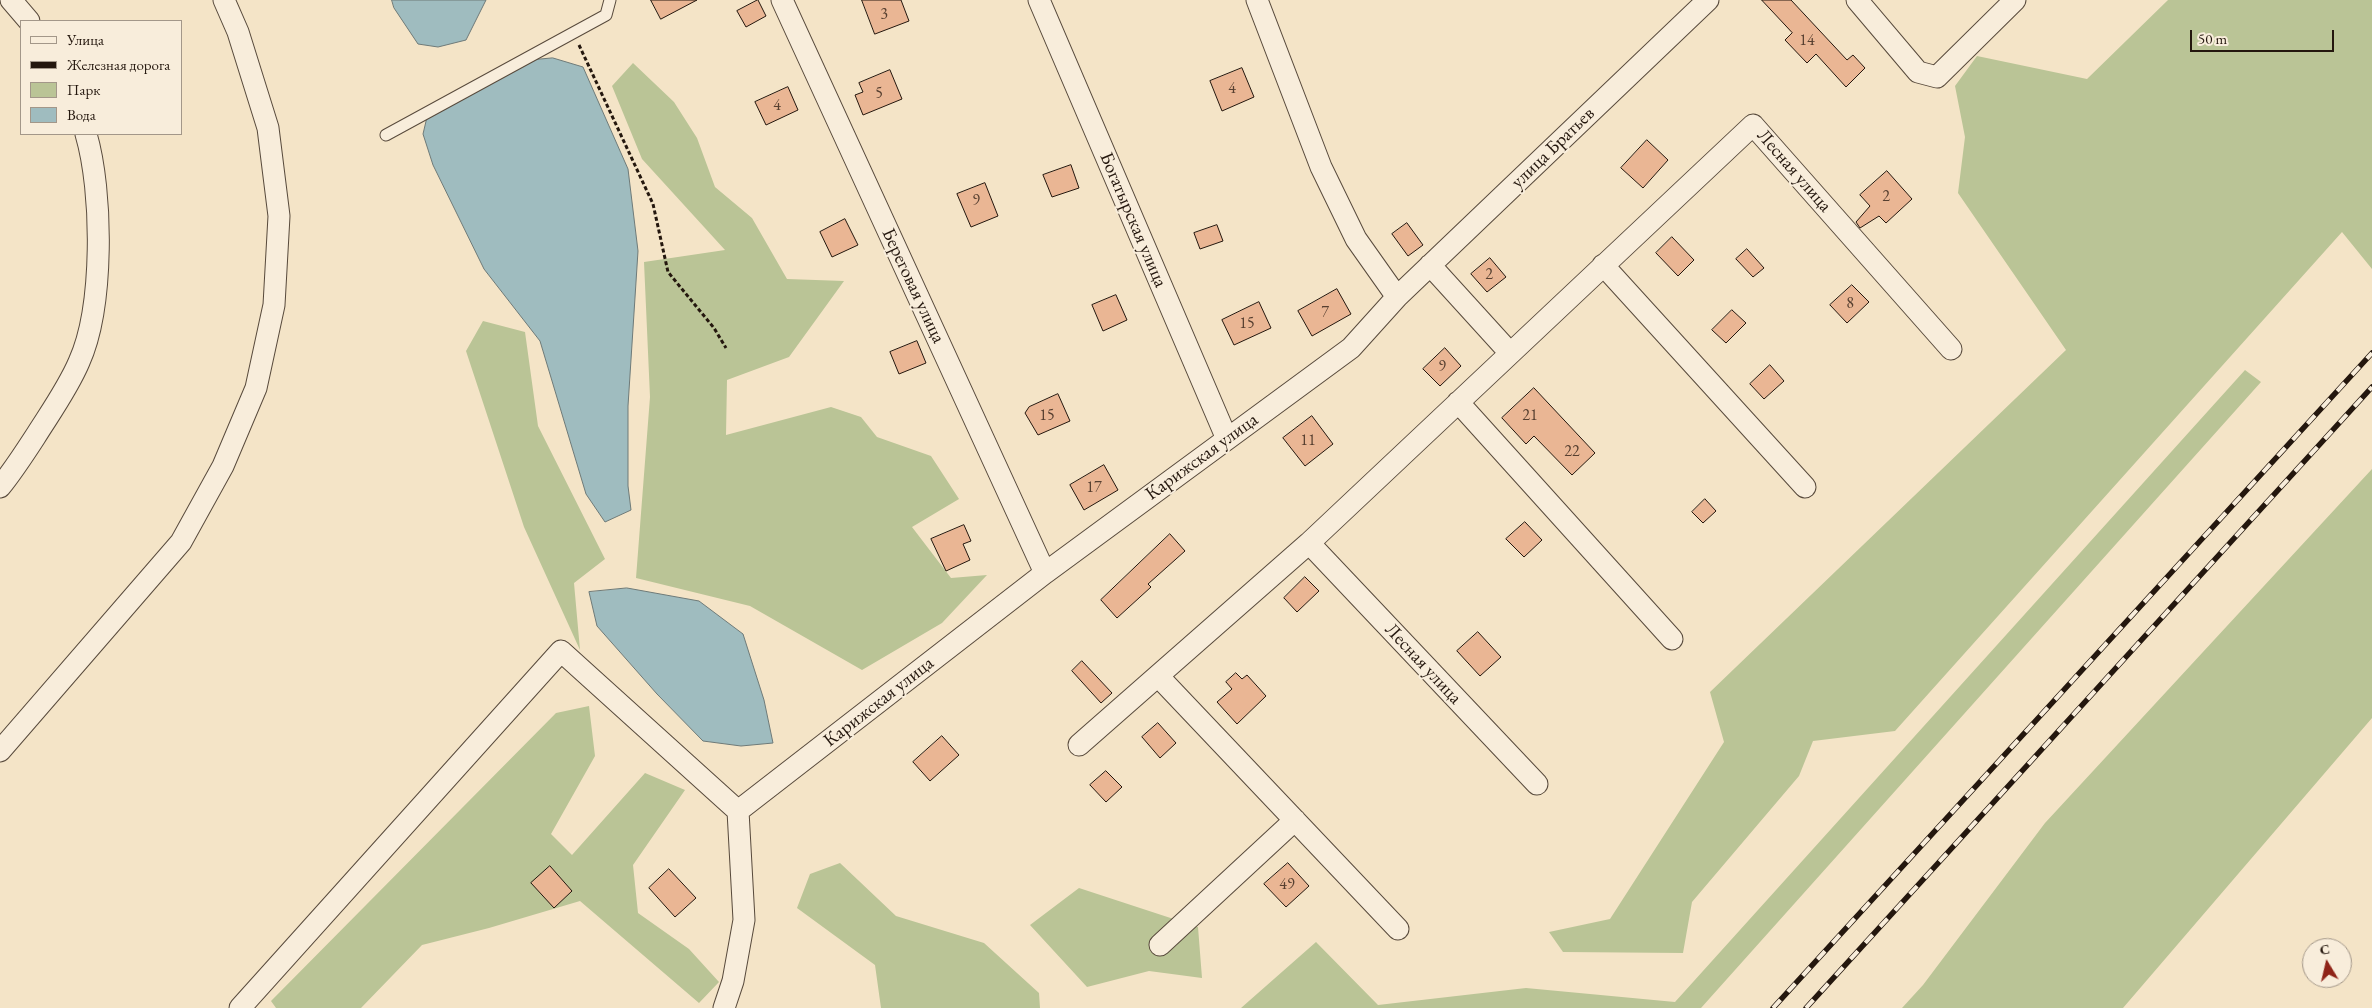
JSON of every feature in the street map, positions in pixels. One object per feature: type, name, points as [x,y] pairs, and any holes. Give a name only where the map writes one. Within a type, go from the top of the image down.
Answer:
[{"type":"street","points":[[11,0],[28,20]]},
{"type":"street","points":[[0,751],[181,542],[224,466],[256,388],[274,305],[279,216],[268,128],[238,32],[224,0]]},
{"type":"street","name":"Береговая улица","points":[[782,0],[1045,573]]},
{"type":"street","name":"Богатырская улица","points":[[1040,0],[1227,439]]},
{"type":"street","points":[[1257,0],[1321,167],[1356,238],[1397,297]]},
{"type":"street","name":"улица Братьев","points":[[1397,297],[1708,0]]},
{"type":"street","points":[[1857,0],[1918,72],[1937,77],[2015,0]]},
{"type":"street","name":"Лесная улица","points":[[1079,745],[1309,543],[1753,125],[1951,349]]},
{"type":"street","points":[[0,487],[53,409],[80,361],[94,309],[99,222],[92,155],[86,135]]},
{"type":"street","points":[[1430,265],[1510,353]]},
{"type":"street","points":[[1603,265],[1805,487]]},
{"type":"street","name":"Карижская улица","points":[[738,811],[1045,573],[1351,348],[1397,297]]},
{"type":"street","points":[[1458,402],[1672,638]]},
{"type":"street","name":"Лесная улица","points":[[1309,543],[1537,784]]},
{"type":"street","points":[[240,1008],[561,652],[738,811],[744,920],[733,981],[724,1008]]},
{"type":"street","points":[[1158,676],[1398,929]]},
{"type":"street","points":[[1160,945],[1295,820]]},
{"type":"lane","points":[[386,135],[606,15],[610,0]]},
{"type":"path","points":[[573,33],[653,204],[668,272],[714,328],[726,348]]},
{"type":"green space","points":[[2168,0],[2372,0],[2372,269],[2342,232],[1895,731],[1813,741],[1799,776],[1692,902],[1683,953],[1563,952],[1549,932],[1610,919],[1724,742],[1710,692],[2066,350],[1958,193],[1965,137],[1955,86],[1977,56],[2087,79]]},
{"type":"green space","points":[[633,63],[674,102],[697,138],[715,187],[752,218],[787,279],[844,281],[789,357],[727,380],[726,435],[831,407],[861,417],[877,437],[931,456],[959,499],[912,527],[951,578],[987,575],[942,623],[862,670],[750,606],[636,578],[650,397],[644,262],[725,250],[642,159],[612,86]]},
{"type":"green space","points":[[483,321],[525,332],[538,426],[605,559],[574,583],[580,650],[524,527],[466,351]]},
{"type":"green space","points":[[2245,370],[2261,382],[1701,1008],[1241,1008],[1316,942],[1378,1005],[1526,988],[1675,1002]]},
{"type":"green space","points":[[2372,469],[2372,718],[2123,1008],[1902,1008],[1923,985],[2045,823]]},
{"type":"green space","points":[[589,706],[595,756],[551,834],[572,855],[645,773],[685,790],[633,865],[638,913],[689,949],[719,982],[699,1003],[580,901],[489,928],[422,945],[361,1008],[276,1008],[271,1001],[556,713]]},
{"type":"green space","points":[[840,863],[896,916],[984,943],[1039,993],[1040,1008],[881,1008],[875,965],[797,908],[810,874]]},
{"type":"green space","points":[[1079,888],[1198,927],[1202,978],[1149,971],[1087,987],[1030,925]]},
{"type":"water","points":[[392,0],[486,0],[466,40],[438,47],[418,44],[394,8]]},
{"type":"water","points":[[553,58],[583,67],[628,169],[638,251],[628,406],[628,486],[631,510],[605,522],[586,494],[540,341],[484,269],[433,165],[423,134],[427,117],[520,61]]},
{"type":"water","points":[[627,588],[699,601],[743,634],[764,700],[773,743],[741,746],[703,741],[657,694],[597,626],[589,592]]},
{"type":"building","points":[[651,0],[697,0],[661,19]]},
{"type":"building","points":[[758,0],[766,16],[746,27],[737,11]]},
{"type":"building","points":[[862,0],[901,0],[909,21],[875,34]]},
{"type":"building","points":[[1762,0],[1791,0],[1847,60],[1853,55],[1865,68],[1846,87],[1816,54],[1807,63],[1785,40],[1792,33]]},
{"type":"building","points":[[1242,68],[1254,97],[1222,111],[1210,81]]},
{"type":"building","points":[[890,70],[902,99],[863,115],[855,95],[863,92],[859,83]]},
{"type":"building","points":[[788,87],[798,110],[766,125],[755,102]]},
{"type":"building","points":[[1647,140],[1668,160],[1643,188],[1621,168]]},
{"type":"building","points":[[1071,165],[1079,188],[1052,197],[1043,175]]},
{"type":"building","points":[[1887,171],[1912,199],[1886,223],[1879,216],[1860,228],[1856,222],[1870,206],[1860,195]]},
{"type":"building","points":[[985,183],[998,216],[971,227],[957,194]]},
{"type":"building","points":[[845,219],[858,245],[832,257],[820,232]]},
{"type":"building","points":[[1407,223],[1423,245],[1408,256],[1392,234]]},
{"type":"building","points":[[1217,225],[1223,241],[1200,249],[1194,233]]},
{"type":"building","points":[[1672,237],[1694,260],[1678,276],[1656,253]]},
{"type":"building","points":[[1747,249],[1764,268],[1753,277],[1736,259]]},
{"type":"building","points":[[1490,258],[1506,277],[1487,292],[1471,274]]},
{"type":"building","points":[[1852,285],[1869,302],[1847,323],[1830,305]]},
{"type":"building","points":[[1337,289],[1351,314],[1312,336],[1298,311]]},
{"type":"building","points":[[1116,295],[1127,320],[1103,331],[1092,305]]},
{"type":"building","points":[[1259,302],[1271,328],[1234,345],[1222,320]]},
{"type":"building","points":[[1732,310],[1746,323],[1726,343],[1712,330]]},
{"type":"building","points":[[917,341],[926,363],[899,374],[890,352]]},
{"type":"building","points":[[1445,348],[1461,366],[1440,386],[1423,369]]},
{"type":"building","points":[[1770,365],[1784,381],[1764,399],[1750,384]]},
{"type":"building","points":[[1534,388],[1595,453],[1572,475],[1534,436],[1526,444],[1502,418]]},
{"type":"building","points":[[1058,394],[1070,421],[1038,435],[1025,413],[1029,407]]},
{"type":"building","points":[[1312,416],[1333,444],[1305,466],[1283,438]]},
{"type":"building","points":[[1104,465],[1118,490],[1084,510],[1070,485]]},
{"type":"building","points":[[1705,499],[1716,511],[1703,523],[1692,512]]},
{"type":"building","points":[[1525,522],[1542,540],[1524,557],[1506,539]]},
{"type":"building","points":[[964,525],[971,541],[963,544],[970,560],[946,571],[931,539]]},
{"type":"building","points":[[1170,534],[1185,551],[1148,584],[1151,587],[1117,618],[1101,600]]},
{"type":"building","points":[[1305,577],[1319,591],[1297,612],[1284,598]]},
{"type":"building","points":[[1478,632],[1501,657],[1480,676],[1457,651]]},
{"type":"building","points":[[1082,661],[1112,693],[1101,703],[1072,671]]},
{"type":"building","points":[[1236,673],[1242,679],[1247,675],[1266,696],[1237,724],[1217,702],[1232,689],[1226,682]]},
{"type":"building","points":[[1158,723],[1176,743],[1160,758],[1142,737]]},
{"type":"building","points":[[942,736],[959,755],[930,781],[913,762]]},
{"type":"building","points":[[1106,771],[1122,787],[1106,802],[1090,785]]},
{"type":"building","points":[[1288,863],[1309,886],[1286,907],[1264,884]]},
{"type":"building","points":[[550,866],[572,891],[554,908],[531,883]]},
{"type":"building","points":[[669,869],[696,898],[675,917],[649,888]]},
{"type":"railway","points":[[1773,1008],[2372,353]]},
{"type":"railway","points":[[1806,1008],[2372,387]]}]
